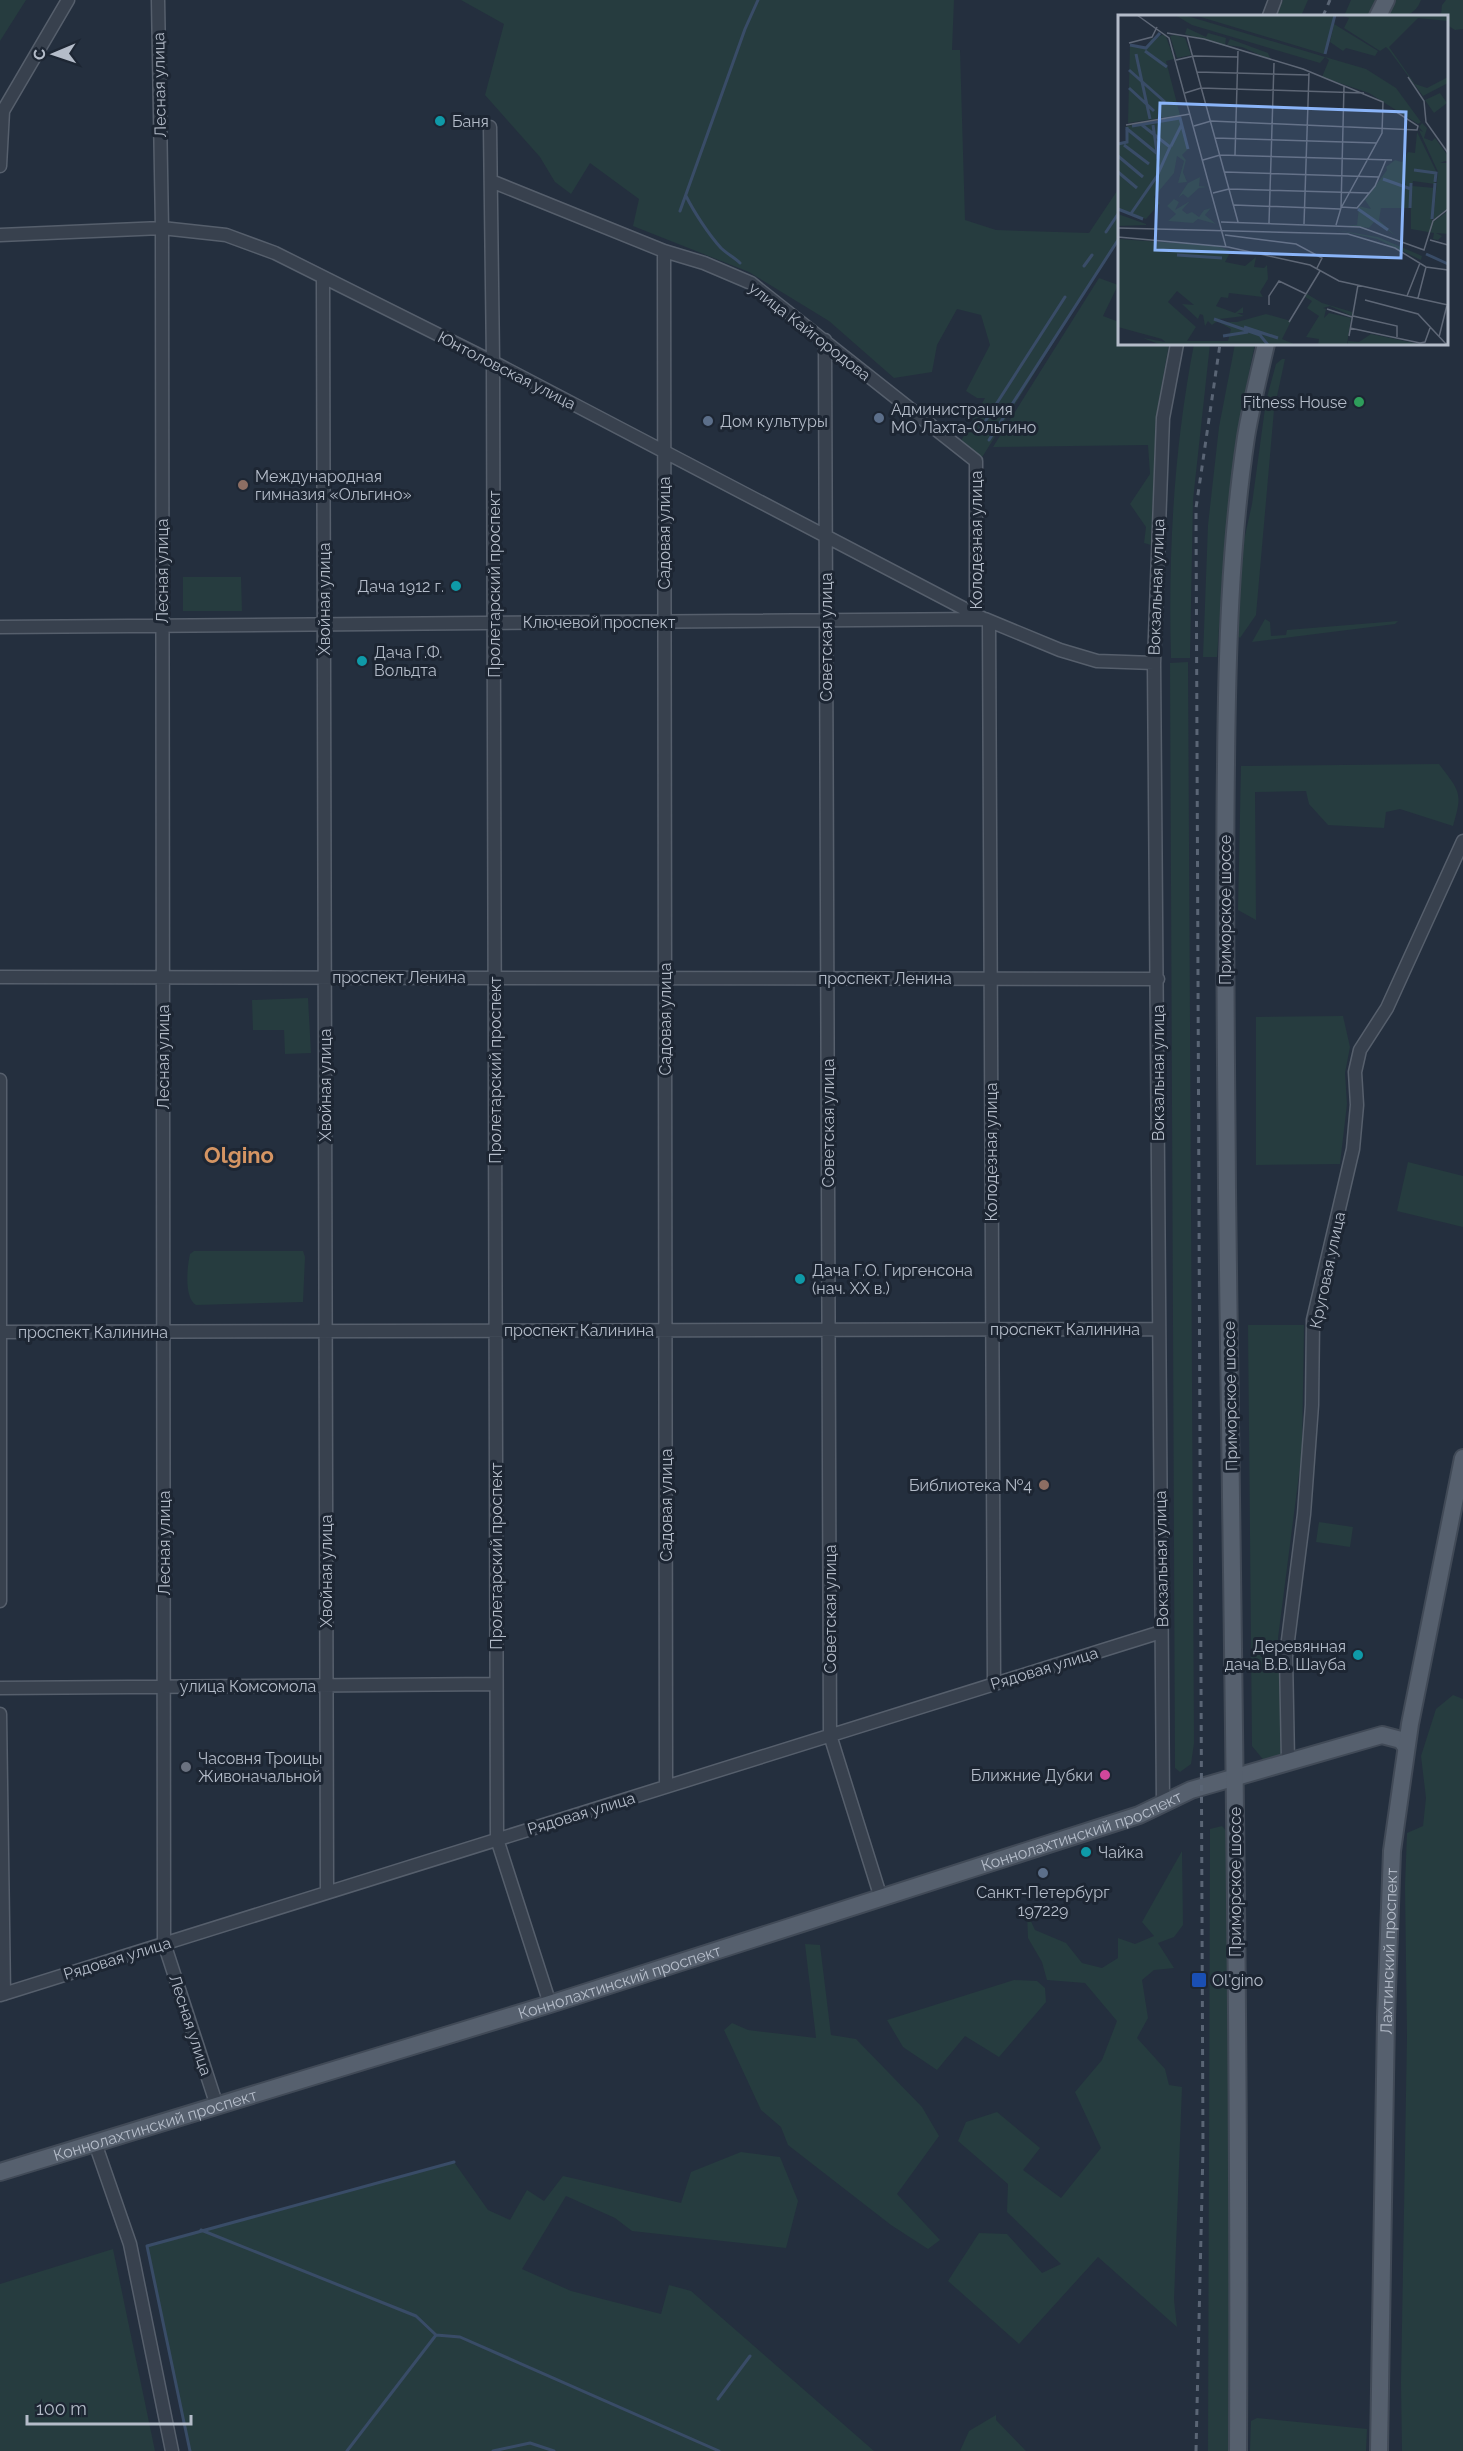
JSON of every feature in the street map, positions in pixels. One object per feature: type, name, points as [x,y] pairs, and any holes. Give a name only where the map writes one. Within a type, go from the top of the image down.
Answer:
[{"type":"main road","points":[[1378,15],[1386,0]]},
{"type":"main road","name":"Приморское шоссе","points":[[1238,2451],[1239,2154],[1235,2040],[1224,869],[1227,685],[1234,532],[1246,432],[1266,345]]},
{"type":"main road","name":"Лахтинский проспект","points":[[1379,2451],[1387,1982],[1392,1851],[1406,1747],[1463,1458]]},
{"type":"main road","name":"Коннолахтинский проспект","points":[[0,2172],[550,2004],[1139,1815],[1191,1790],[1234,1777],[1382,1735],[1401,1740],[1406,1747]]},
{"type":"street","points":[[0,166],[3,111],[68,0]]},
{"type":"street","name":"Лесная улица","points":[[158,0],[162,228],[164,1943],[218,2106]]},
{"type":"street","points":[[1269,15],[1275,0]]},
{"type":"street","name":"Пролетарский проспект","points":[[490,127],[493,362],[497,1839],[550,2004]]},
{"type":"street","name":"улица Кайгородова","points":[[491,181],[664,251],[704,263],[752,283],[825,340],[893,398],[976,461]]},
{"type":"street","name":"Юнтоловская улица","points":[[0,235],[162,228],[226,235],[274,253],[493,362],[982,618]]},
{"type":"street","name":"Садовая улица","points":[[664,251],[666,1786]]},
{"type":"street","name":"Хвойная улица","points":[[323,279],[327,1892]]},
{"type":"street","name":"Советская улица","points":[[825,340],[830,1734],[881,1898]]},
{"type":"street","name":"Вокзальная улица","points":[[1163,1804],[1154,663],[1163,418],[1177,345]]},
{"type":"street","name":"Колодезная улица","points":[[976,461],[991,978],[994,1683]]},
{"type":"street","name":"Ключевой проспект","points":[[0,627],[982,618],[1060,650],[1097,661],[1154,663]]},
{"type":"street","name":"Круговая улица","points":[[1288,1761],[1286,1656],[1304,1514],[1312,1405],[1313,1320],[1353,1149],[1357,1105],[1355,1072],[1360,1050],[1387,1008],[1463,841]]},
{"type":"street","name":"проспект Ленина","points":[[0,976],[1158,979]]},
{"type":"street","points":[[0,1080],[0,1601]]},
{"type":"street","name":"проспект Калинина","points":[[1,1332],[1158,1329]]},
{"type":"street","name":"Рядовая улица","points":[[2,1994],[1161,1632]]},
{"type":"street","name":"улица Комсомола","points":[[0,1688],[496,1684]]},
{"type":"street","points":[[0,1714],[2,1994]]},
{"type":"street","points":[[95,2143],[130,2244],[172,2451]]},
{"type":"green space","points":[[0,0],[26,0],[0,41]]},
{"type":"green space","points":[[461,0],[954,0],[952,50],[960,50],[965,220],[996,230],[1089,233],[1118,190],[1118,239],[981,459],[961,441],[985,398],[977,398],[966,391],[990,345],[981,315],[957,309],[937,345],[932,372],[894,378],[829,321],[749,272],[633,226],[639,199],[590,163],[571,194],[555,182],[540,157],[485,95],[504,24]]},
{"type":"green space","points":[[1283,0],[1308,0],[1301,15],[1277,15]]},
{"type":"green space","points":[[1351,0],[1378,0],[1371,15],[1344,15]]},
{"type":"green space","points":[[1392,0],[1421,0],[1415,10],[1407,15],[1385,15]]},
{"type":"green space","points":[[1446,0],[1463,0],[1463,29],[1455,30],[1448,26],[1448,15],[1441,15],[1442,5]]},
{"type":"green space","points":[[1099,278],[1118,285],[1103,316],[1118,322],[1118,345],[1169,345],[1156,417],[1151,545],[1144,543],[1146,527],[1130,504],[1150,474],[1148,445],[993,447]]},
{"type":"green space","points":[[1194,345],[1210,345],[1193,500],[1190,658],[1171,658],[1174,500],[1187,383]]},
{"type":"green space","points":[[1235,345],[1255,345],[1235,461],[1226,538],[1217,657],[1203,657],[1208,525],[1219,427]]},
{"type":"green space","points":[[1285,359],[1274,410],[1256,615],[1240,638],[1236,635],[1242,549],[1252,504],[1266,401],[1276,364]]},
{"type":"green space","points":[[183,577],[241,577],[242,611],[183,611]]},
{"type":"green space","points":[[1265,619],[1270,622],[1271,636],[1286,635],[1287,630],[1398,621],[1395,624],[1252,642]]},
{"type":"green space","points":[[1188,662],[1194,1743],[1191,1764],[1180,1772],[1175,1768],[1170,663]]},
{"type":"green space","points":[[1439,764],[1458,793],[1458,806],[1453,826],[1400,809],[1386,812],[1384,828],[1328,825],[1309,804],[1306,791],[1255,792],[1256,920],[1238,910],[1241,766]]},
{"type":"green space","points":[[308,998],[311,1053],[285,1054],[284,1030],[253,1030],[252,1000]]},
{"type":"green space","points":[[1343,1016],[1350,1047],[1345,1073],[1347,1104],[1340,1164],[1256,1165],[1256,1017]]},
{"type":"green space","points":[[1408,1162],[1463,1176],[1463,1227],[1397,1211]]},
{"type":"green space","points":[[194,1251],[303,1251],[305,1257],[303,1302],[196,1305],[190,1296],[187,1282],[190,1254]]},
{"type":"green space","points":[[1248,1325],[1304,1325],[1302,1451],[1278,1638],[1283,1754],[1266,1763],[1252,1746]]},
{"type":"green space","points":[[1319,1522],[1353,1527],[1350,1547],[1316,1542]]},
{"type":"green space","points":[[1453,1695],[1463,1699],[1463,2451],[1402,2451],[1407,1833],[1423,1826],[1426,1798],[1421,1756],[1436,1709]]},
{"type":"green space","points":[[1222,1826],[1229,1834],[1228,2451],[1208,2451],[1210,1829]]},
{"type":"green space","points":[[1182,1851],[1183,1925],[1174,1937],[1158,1943],[1174,1968],[1154,1970],[1142,1980],[1148,2018],[1137,2038],[1165,2069],[1169,2085],[1182,2087],[1174,2300],[1177,2327],[1098,2257],[1019,2344],[948,2281],[979,2233],[1007,2234],[1042,2273],[1061,2264],[1007,2212],[1008,2184],[958,2141],[966,2122],[997,2112],[1040,2148],[1023,2170],[1061,2198],[1101,2148],[1075,2092],[1102,2060],[1117,2021],[1085,1983],[1047,1980],[1042,1962],[1028,1938],[1027,1913],[1035,1930],[1066,1943],[1082,1963],[1102,1968],[1118,1958],[1118,1938],[1135,1944],[1154,1936],[1142,1922]]},
{"type":"green space","points":[[805,1944],[820,1945],[831,2035],[856,2039],[922,2107],[939,2136],[897,2194],[940,2240],[928,2249],[891,2225],[788,2145],[781,2127],[761,2110],[724,2030],[732,2023],[748,2030],[816,2038]]},
{"type":"green space","points":[[1014,1980],[1037,1981],[1045,1988],[1046,2002],[999,2057],[965,2036],[937,2070],[903,2047],[887,2020]]},
{"type":"green space","points":[[741,2152],[780,2157],[798,2201],[786,2248],[632,2231],[615,2218],[566,2196],[522,2269],[571,2291],[661,2314],[669,2285],[691,2291],[874,2451],[190,2451],[147,2246],[454,2162],[488,2210],[510,2220],[527,2190],[544,2201],[563,2176],[681,2203],[691,2172]]},
{"type":"green space","points":[[113,2249],[155,2451],[0,2451],[0,2284]]},
{"type":"green space","points":[[996,2415],[996,2420],[1026,2451],[960,2451],[969,2431]]},
{"type":"green space","points":[[1257,2418],[1367,2429],[1366,2451],[1250,2451],[1251,2421]]},
{"type":"waterway","points":[[680,211],[745,29],[758,0]]},
{"type":"waterway","points":[[686,196],[716,243],[740,263]]},
{"type":"waterway","points":[[1106,232],[1118,214]]},
{"type":"waterway","points":[[989,440],[1118,240]]},
{"type":"waterway","points":[[1084,266],[1092,255]]},
{"type":"waterway","points":[[977,434],[1065,297]]},
{"type":"waterway","points":[[190,2451],[147,2246],[454,2162]]},
{"type":"waterway","points":[[201,2230],[416,2316],[436,2335]]},
{"type":"waterway","points":[[347,2451],[436,2335],[460,2337],[719,2451]]},
{"type":"waterway","points":[[718,2399],[750,2356]]},
{"type":"waterway","points":[[493,2451],[530,2443],[554,2451]]},
{"type":"railway","points":[[1323,15],[1330,0]]},
{"type":"railway","points":[[1196,2451],[1203,2149],[1196,508],[1220,345]]},
{"type":"place","name":"Баня","points":[[440,121]]},
{"type":"place","name":"Fitness House","points":[[1359,402]]},
{"type":"place","name":"Администрация МО Лахта-Ольгино","points":[[879,418]]},
{"type":"place","name":"Дом культуры","points":[[708,421]]},
{"type":"place","name":"Международная гимназия «Ольгино»","points":[[243,485]]},
{"type":"place","name":"Дача 1912 г.","points":[[456,586]]},
{"type":"place","name":"Дача Г.Ф. Вольдта","points":[[362,661]]},
{"type":"place","name":"Дача Г.О. Гиргенсона (нач. XX в.)","points":[[800,1279]]},
{"type":"place","name":"Библиотека №4","points":[[1044,1485]]},
{"type":"place","name":"Деревянная дача В.В. Шауба","points":[[1358,1655]]},
{"type":"place","name":"Часовня Троицы Живоначальной","points":[[186,1767]]},
{"type":"place","name":"Ближние Дубки","points":[[1105,1775]]},
{"type":"place","name":"Чайка","points":[[1086,1852]]},
{"type":"place","name":"Санкт-Петербург 197229","points":[[1043,1873]]},
{"type":"place","name":"Ol'gino","points":[[1199,1980]]},
{"type":"district","name":"Olgino","points":[[239,1155]]}]
